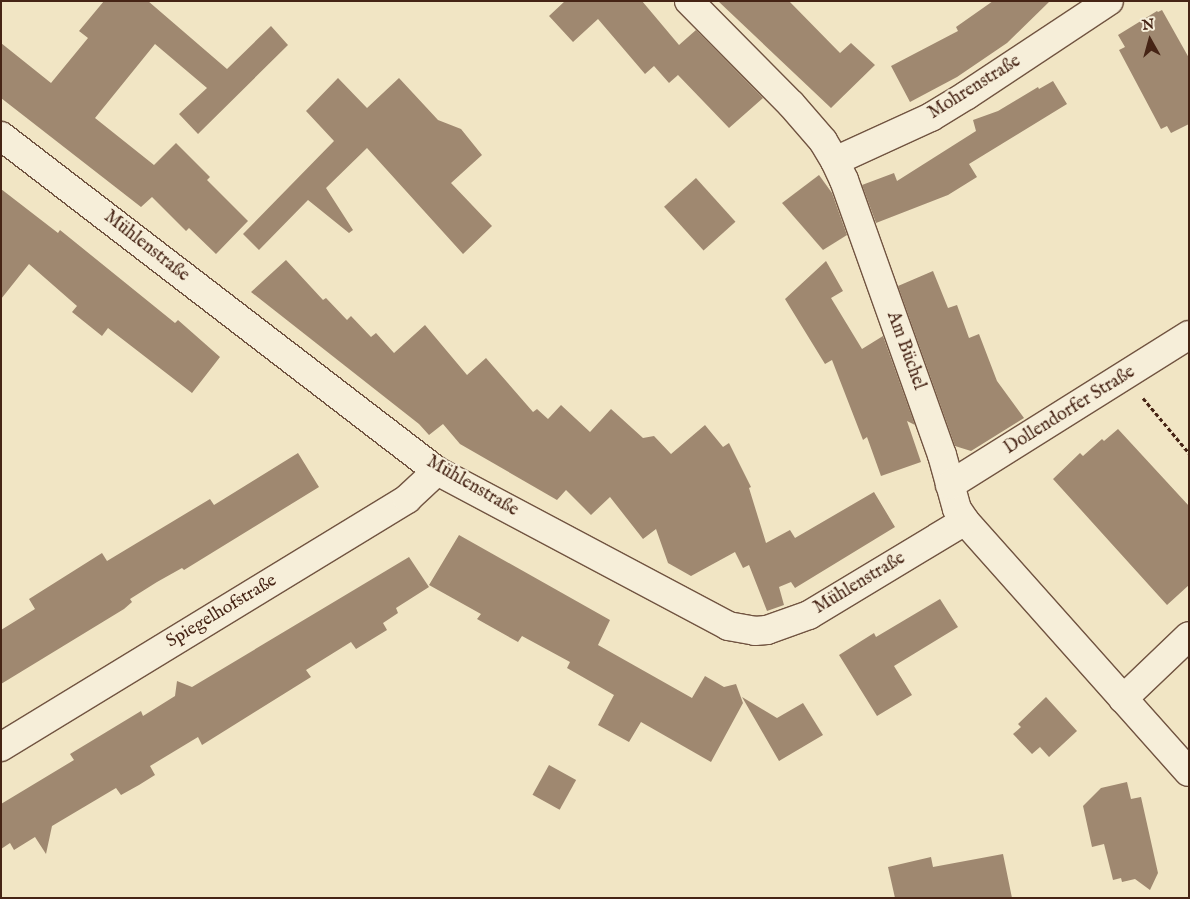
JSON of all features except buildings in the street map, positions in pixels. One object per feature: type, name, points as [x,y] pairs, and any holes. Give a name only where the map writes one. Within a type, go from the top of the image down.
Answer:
[{"type":"street","name":"Am Büchel","points":[[689,1],[791,104],[823,141],[834,161],[844,180],[942,455],[957,509],[965,521],[1122,699],[1189,772]]},
{"type":"street","name":"Mohrenstraße","points":[[834,161],[938,113],[1108,1]]},
{"type":"street","name":"Mühlenstraße","points":[[1,136],[438,471],[728,626],[754,631],[780,627],[809,615],[965,521]]},
{"type":"street","name":"Dollendorfer Straße","points":[[950,485],[1189,335]]},
{"type":"street","name":"Spiegelhofstraße","points":[[1,747],[407,499],[438,471]]},
{"type":"street","points":[[1122,699],[1189,636]]},
{"type":"path","points":[[1125,376],[1189,453]]}]
